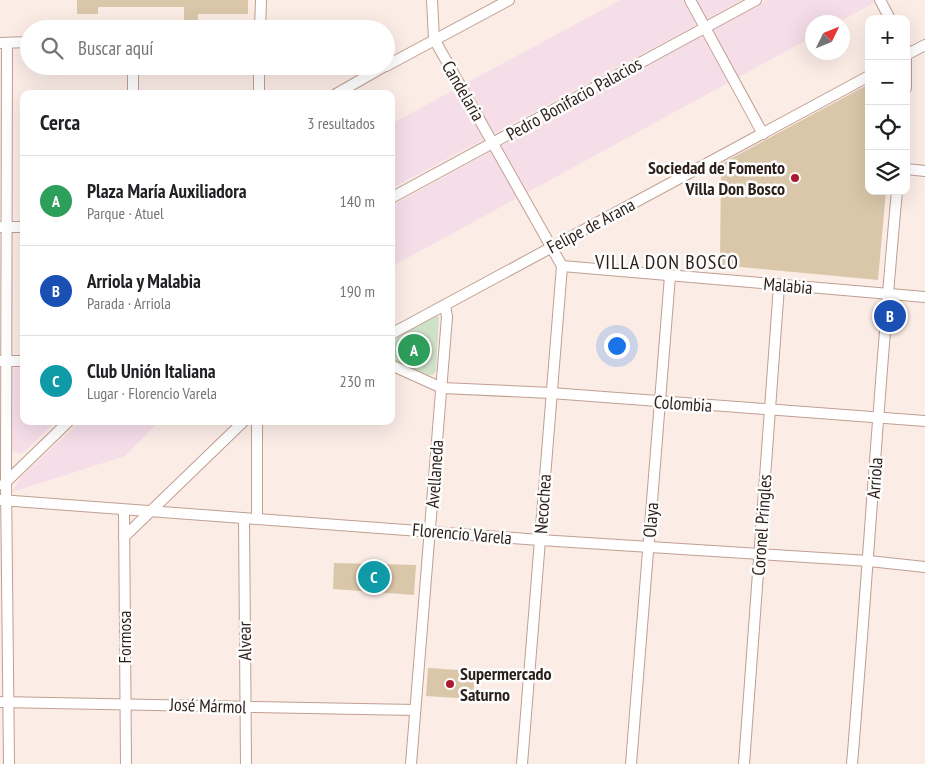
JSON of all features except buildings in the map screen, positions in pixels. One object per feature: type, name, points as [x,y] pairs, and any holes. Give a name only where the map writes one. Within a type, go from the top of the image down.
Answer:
[{"type":"street","points":[[260,20],[261,0]]},
{"type":"street","points":[[432,0],[434,39]]},
{"type":"street","points":[[395,61],[509,0]]},
{"type":"street","points":[[690,0],[763,134]]},
{"type":"street","name":"Pedro Bonifacio Palacios","points":[[395,196],[756,0]]},
{"type":"street","points":[[880,0],[888,15]]},
{"type":"street","name":"Candelaria","points":[[434,39],[550,248]]},
{"type":"street","points":[[10,764],[5,702],[3,500],[3,43],[20,42]]},
{"type":"street","points":[[910,52],[925,45]]},
{"type":"street","points":[[133,75],[133,90]]},
{"type":"street","points":[[259,75],[259,90]]},
{"type":"street","points":[[343,90],[370,75]]},
{"type":"street","name":"Felipe de Arana","points":[[395,332],[865,78]]},
{"type":"street","points":[[910,169],[925,171]]},
{"type":"street","name":"Arriola","points":[[852,764],[888,295],[898,195]]},
{"type":"street","points":[[3,227],[20,226]]},
{"type":"street","points":[[550,248],[562,266]]},
{"type":"street","name":"Malabia","points":[[562,266],[925,297]]},
{"type":"street","name":"Necochea","points":[[522,764],[562,266]]},
{"type":"street","name":"Olaya","points":[[631,764],[650,548],[659,402],[670,276]]},
{"type":"street","name":"Coronel Pringles","points":[[744,764],[779,286]]},
{"type":"street","name":"Avellaneda","points":[[411,764],[442,388],[447,317],[445,304]]},
{"type":"street","points":[[3,361],[20,361]]},
{"type":"street","points":[[395,367],[442,388]]},
{"type":"street","name":"Colombia","points":[[442,388],[551,393],[925,421]]},
{"type":"street","points":[[3,485],[65,425]]},
{"type":"street","points":[[124,537],[240,425]]},
{"type":"street","points":[[256,518],[257,425]]},
{"type":"street","name":"Florencio Varela","points":[[3,500],[650,548],[869,561],[925,567]]},
{"type":"street","name":"Formosa","points":[[124,510],[126,764]]},
{"type":"street","name":"Alvear","points":[[244,518],[246,764]]},
{"type":"street","name":"José Mármol","points":[[5,702],[415,710]]},
{"type":"shaded area","points":[[620,0],[742,0],[395,187],[395,122]]},
{"type":"shaded area","points":[[767,0],[879,0],[850,16],[805,15],[805,41],[395,265],[395,204]]},
{"type":"shaded area","points":[[20,366],[20,425],[52,425],[25,451],[19,454],[9,448],[10,370],[13,367]]},
{"type":"shaded area","points":[[77,425],[156,425],[125,456],[12,492],[22,476]]},
{"type":"green space","points":[[437,315],[439,318],[436,371],[433,375],[428,375],[395,362],[395,339]]},
{"type":"place","name":"Sociedad de Fomento Villa Don Bosco","points":[[795,178]]},
{"type":"place","name":"Arriola y Malabia","points":[[890,316]]},
{"type":"place","name":"Plaza María Auxiliadora","points":[[414,350]]},
{"type":"place","name":"Club Unión Italiana","points":[[374,577]]},
{"type":"place","name":"Supermercado Saturno","points":[[450,684]]},
{"type":"district","name":"VILLA DON BOSCO","points":[[667,262]]}]
